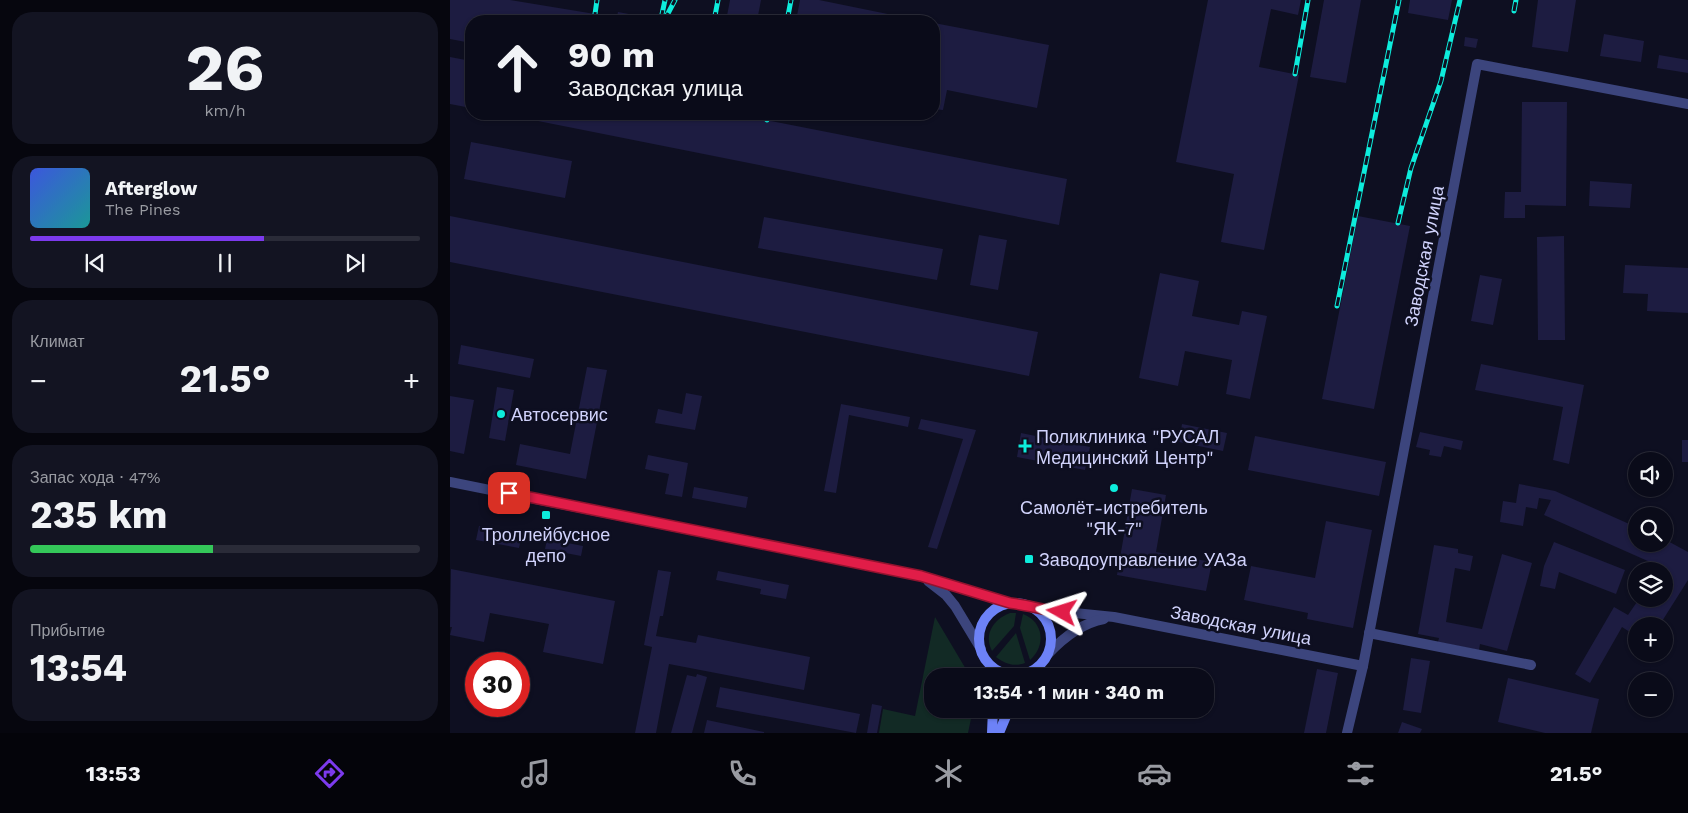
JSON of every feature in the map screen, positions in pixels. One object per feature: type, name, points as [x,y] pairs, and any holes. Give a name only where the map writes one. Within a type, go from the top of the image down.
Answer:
[{"type":"main road","points":[[987,668],[979,635],[982,626],[992,611],[1010,603],[1035,609],[1043,616],[1048,625],[1051,645],[1048,654],[1036,668]]},
{"type":"main road","points":[[982,653],[994,668]]},
{"type":"main road","points":[[992,733],[993,718]]},
{"type":"main road","points":[[999,733],[1005,718]]},
{"type":"street","name":"Заводская улица","points":[[1346,733],[1363,666],[1477,64],[1688,104]]},
{"type":"street","points":[[450,482],[921,576],[1010,603]]},
{"type":"street","points":[[921,576],[946,595],[970,629],[982,653]]},
{"type":"street","name":"Заводская улица","points":[[1035,609],[1113,617],[1363,666]]},
{"type":"street","points":[[1048,654],[1059,642],[1078,629],[1090,623],[1113,617]]},
{"type":"street","points":[[1369,633],[1531,666]]},
{"type":"green space","points":[[1010,613],[1016,613],[1014,626],[992,651],[989,639],[992,628],[999,619]]},
{"type":"green space","points":[[1023,614],[1030,618],[1039,628],[1039,648],[1030,660],[1020,628]]},
{"type":"green space","points":[[935,617],[965,668],[925,668]]},
{"type":"green space","points":[[1016,633],[1025,663],[1013,665],[996,657]]},
{"type":"green space","points":[[924,671],[924,718],[971,718],[968,733],[879,733],[883,709],[915,716]]},
{"type":"building","points":[[450,0],[510,0],[595,14],[465,15],[465,42],[450,39]]},
{"type":"building","points":[[730,0],[761,0],[758,15],[727,15]]},
{"type":"building","points":[[800,0],[819,0],[893,15],[797,15]]},
{"type":"building","points":[[1208,0],[1301,0],[1298,15],[1271,9],[1259,67],[1299,75],[1264,250],[1221,242],[1234,174],[1176,162]]},
{"type":"building","points":[[1324,0],[1361,0],[1346,83],[1310,77]]},
{"type":"building","points":[[1410,0],[1452,0],[1448,20],[1408,13]]},
{"type":"building","points":[[1538,0],[1576,0],[1568,52],[1532,47]]},
{"type":"building","points":[[618,12],[634,15],[617,15]]},
{"type":"building","points":[[940,24],[1049,45],[1037,108],[947,90],[943,110],[940,110]]},
{"type":"building","points":[[1604,34],[1644,41],[1641,62],[1600,56]]},
{"type":"building","points":[[1465,37],[1478,39],[1476,48],[1464,46]]},
{"type":"building","points":[[1659,55],[1688,60],[1688,73],[1657,68]]},
{"type":"building","points":[[450,57],[465,60],[465,107],[450,104]]},
{"type":"building","points":[[1522,102],[1567,102],[1566,206],[1525,205],[1525,218],[1504,218],[1505,192],[1521,192]]},
{"type":"building","points":[[533,120],[766,120],[1067,179],[1059,225]]},
{"type":"building","points":[[471,142],[572,161],[565,198],[464,179]]},
{"type":"building","points":[[1590,181],[1632,184],[1630,208],[1589,206]]},
{"type":"building","points":[[450,216],[1038,332],[1029,376],[450,262]]},
{"type":"building","points":[[1358,216],[1410,226],[1374,409],[1322,399]]},
{"type":"building","points":[[764,217],[943,249],[937,280],[758,248]]},
{"type":"building","points":[[979,235],[1007,240],[998,290],[970,285]]},
{"type":"building","points":[[1564,236],[1565,340],[1538,340],[1537,237]]},
{"type":"building","points":[[1625,265],[1688,268],[1688,313],[1647,311],[1648,294],[1623,293]]},
{"type":"building","points":[[1160,273],[1199,281],[1192,316],[1239,325],[1242,311],[1267,316],[1250,399],[1226,394],[1232,360],[1185,351],[1178,386],[1139,378]]},
{"type":"building","points":[[1480,275],[1502,279],[1493,325],[1471,321]]},
{"type":"building","points":[[461,345],[534,359],[530,378],[458,364]]},
{"type":"building","points":[[1481,364],[1584,385],[1569,464],[1553,460],[1563,407],[1475,390]]},
{"type":"building","points":[[587,367],[607,370],[586,479],[516,465],[520,444],[570,454]]},
{"type":"building","name":"Автосервис","points":[[497,387],[514,390],[505,441],[489,438]]},
{"type":"building","points":[[686,393],[702,396],[695,430],[655,423],[658,409],[682,414]]},
{"type":"building","points":[[450,396],[474,400],[464,454],[450,451]]},
{"type":"building","points":[[841,404],[910,417],[908,427],[849,415],[836,493],[824,491]]},
{"type":"building","points":[[921,419],[976,430],[937,549],[928,547],[963,439],[918,429]]},
{"type":"building","points":[[1182,424],[1227,433],[1223,451],[1179,442]]},
{"type":"building","points":[[1420,432],[1463,441],[1461,450],[1444,446],[1441,457],[1429,455],[1430,450],[1416,447]]},
{"type":"building","points":[[1021,433],[1090,447],[1085,470],[1017,457]]},
{"type":"building","points":[[1255,436],[1386,462],[1379,496],[1248,470]]},
{"type":"building","points":[[1682,440],[1688,440],[1688,462],[1682,462]]},
{"type":"building","points":[[648,455],[688,463],[682,497],[665,494],[669,474],[645,469]]},
{"type":"building","points":[[1519,484],[1555,491],[1628,523],[1628,552],[1673,552],[1673,544],[1688,552],[1688,580],[1673,604],[1673,562],[1650,562],[1544,515],[1551,500],[1539,498],[1537,509],[1526,507],[1523,526],[1500,522],[1503,501],[1516,503]]},
{"type":"building","points":[[694,487],[748,497],[746,508],[692,498]]},
{"type":"building","points":[[1132,489],[1166,495],[1156,552],[1212,562],[1206,591],[1117,575]]},
{"type":"building","points":[[1326,521],[1372,530],[1353,628],[1307,619],[1308,613],[1244,600],[1251,566],[1315,578]]},
{"type":"building","points":[[479,526],[522,534],[519,548],[476,540]]},
{"type":"building","points":[[547,539],[583,546],[581,556],[545,549]]},
{"type":"building","points":[[1554,542],[1625,570],[1616,594],[1559,572],[1555,589],[1540,586],[1544,566]]},
{"type":"building","points":[[1434,545],[1458,549],[1458,553],[1473,556],[1470,571],[1455,568],[1446,622],[1482,629],[1502,554],[1532,563],[1507,651],[1480,644],[1479,650],[1438,642],[1439,638],[1418,634]]},
{"type":"building","points":[[451,569],[615,601],[603,664],[543,652],[549,624],[490,613],[484,642],[450,635],[452,627],[450,627]]},
{"type":"building","points":[[658,570],[671,572],[663,616],[660,616],[656,636],[696,643],[698,635],[810,657],[804,690],[669,664],[656,733],[635,733],[652,647],[644,645]]},
{"type":"building","points":[[718,571],[789,585],[786,599],[760,594],[761,589],[716,580]]},
{"type":"building","points":[[1614,607],[1628,615],[1634,607],[1671,607],[1665,617],[1628,617],[1628,631],[1622,627],[1590,683],[1575,674]]},
{"type":"building","points":[[1411,658],[1430,661],[1421,713],[1403,710]]},
{"type":"building","points":[[1317,669],[1338,673],[1326,733],[1304,733]]},
{"type":"building","points":[[697,674],[707,677],[692,733],[671,733],[687,675],[696,677]]},
{"type":"building","points":[[1508,678],[1599,699],[1591,733],[1545,733],[1498,722]]},
{"type":"building","points":[[720,687],[860,714],[856,733],[716,707]]},
{"type":"building","points":[[872,704],[882,706],[877,733],[867,733]]},
{"type":"building","points":[[707,720],[764,732],[764,733],[704,733]]},
{"type":"building","points":[[1402,722],[1422,729],[1420,733],[1398,733]]},
{"type":"railway","points":[[595,15],[597,0]]},
{"type":"railway","points":[[662,15],[665,0]]},
{"type":"railway","points":[[667,15],[675,0]]},
{"type":"railway","points":[[715,15],[718,0]]},
{"type":"railway","points":[[788,15],[791,0]]},
{"type":"railway","points":[[1295,74],[1308,0]]},
{"type":"railway","points":[[1337,306],[1399,0]]},
{"type":"railway","points":[[1398,223],[1411,168],[1441,81],[1460,0]]},
{"type":"railway","points":[[1514,11],[1516,0]]},
{"type":"place","name":"Автосервис","points":[[501,414]]},
{"type":"place","name":"Поликлиника \"РУСАЛ Медицинский Центр\"","points":[[1025,446]]},
{"type":"place","name":"Самолёт-истребитель \"ЯК-7\"","points":[[1114,488]]},
{"type":"place","name":"Троллейбусное депо","points":[[546,515]]},
{"type":"place","name":"Заводоуправление УАЗа","points":[[1029,559]]},
{"type":"route","points":[[509,493],[921,576],[1010,603],[1035,609],[1062,612]]}]
